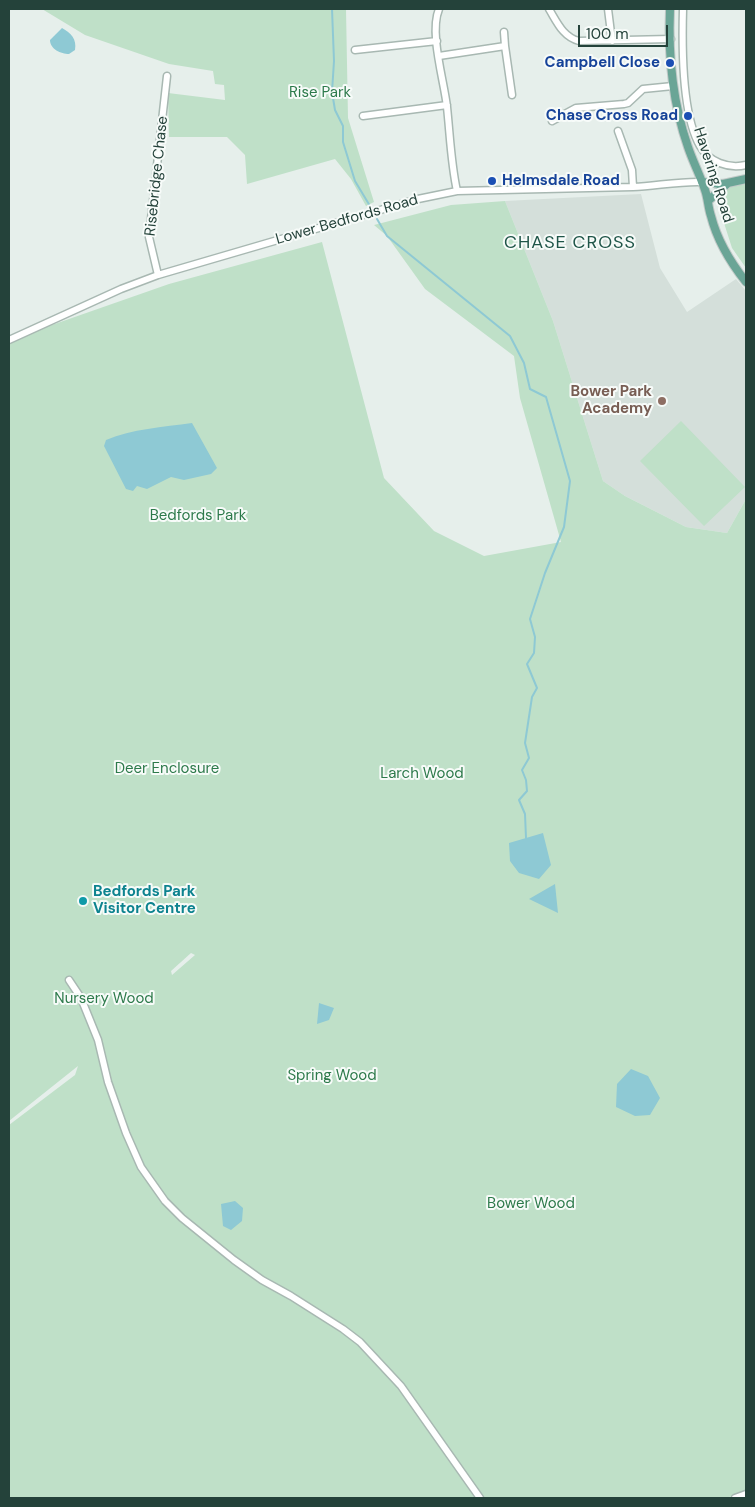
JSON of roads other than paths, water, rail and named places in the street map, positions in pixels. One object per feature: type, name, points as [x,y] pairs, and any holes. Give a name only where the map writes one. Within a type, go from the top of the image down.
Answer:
[{"type":"main road","name":"Havering Road","points":[[670,9],[674,86],[678,113],[720,240],[733,264],[746,282]]},
{"type":"main road","points":[[702,182],[728,183],[746,179]]},
{"type":"main road","points":[[708,201],[728,183]]},
{"type":"street","points":[[440,9],[436,18],[437,41],[457,192]]},
{"type":"street","points":[[549,9],[564,34],[570,39],[579,41],[671,39]]},
{"type":"street","points":[[608,9],[612,41]]},
{"type":"street","points":[[683,9],[684,74],[688,109],[699,146],[710,158],[727,166],[746,165]]},
{"type":"street","points":[[504,32],[512,95]]},
{"type":"street","points":[[355,50],[437,41]]},
{"type":"street","points":[[439,56],[506,46]]},
{"type":"street","name":"Risebridge Chase","points":[[158,275],[149,237],[167,76]]},
{"type":"street","points":[[552,121],[558,114],[584,104],[624,104],[628,103],[643,90],[674,86]]},
{"type":"street","points":[[363,116],[446,105]]},
{"type":"street","points":[[618,131],[632,170],[633,187]]},
{"type":"street","name":"Lower Bedfords Road","points":[[9,340],[76,309],[158,275],[409,202],[457,192],[662,186],[702,182]]},
{"type":"street","points":[[69,980],[81,998],[98,1040],[108,1082],[126,1133],[141,1167],[166,1201],[182,1218],[234,1260],[262,1280],[343,1329],[360,1342],[401,1386],[480,1498]]},
{"type":"street","points":[[736,1498],[746,1494]]},
{"type":"water","points":[[62,28],[71,34],[75,43],[75,50],[69,54],[56,50],[50,43],[50,40]]},
{"type":"water","points":[[192,423],[217,468],[211,474],[184,480],[171,477],[147,489],[137,486],[133,491],[126,489],[104,446],[106,440],[137,431]]},
{"type":"water","points":[[543,833],[551,865],[539,879],[519,873],[510,861],[509,843]]},
{"type":"water","points":[[555,884],[558,913],[529,899]]},
{"type":"water","points":[[319,1003],[334,1008],[329,1020],[317,1024]]},
{"type":"water","points":[[631,1069],[648,1076],[660,1098],[650,1115],[635,1116],[616,1107],[617,1084]]},
{"type":"water","points":[[235,1201],[243,1208],[242,1221],[231,1230],[223,1226],[221,1204]]},
{"type":"waterway","points":[[332,9],[334,61],[332,92],[335,110],[343,126],[343,142],[355,181],[370,206]]},
{"type":"waterway","points":[[377,219],[387,236],[510,336],[524,363],[530,389],[546,397],[570,481],[564,527],[545,573],[530,619],[535,637],[534,653],[527,664],[537,688],[532,697],[525,743],[529,758],[522,770],[526,780],[527,791],[519,800],[525,814],[526,838]]},
{"type":"place","name":"Campbell Close","points":[[670,63]]},
{"type":"place","name":"Chase Cross Road","points":[[688,116]]},
{"type":"place","name":"Helmsdale Road","points":[[492,181]]},
{"type":"place","name":"Bower Park Academy","points":[[662,401]]},
{"type":"place","name":"Bedfords Park Visitor Centre","points":[[83,901]]},
{"type":"district","name":"CHASE CROSS","points":[[570,243]]},
{"type":"park label","name":"Rise Park","points":[[320,93]]},
{"type":"park label","name":"Bedfords Park","points":[[198,516]]},
{"type":"park label","name":"Deer Enclosure","points":[[167,769]]},
{"type":"park label","name":"Larch Wood","points":[[422,774]]},
{"type":"park label","name":"Nursery Wood","points":[[104,999]]},
{"type":"park label","name":"Spring Wood","points":[[332,1076]]},
{"type":"park label","name":"Bower Wood","points":[[531,1204]]}]
